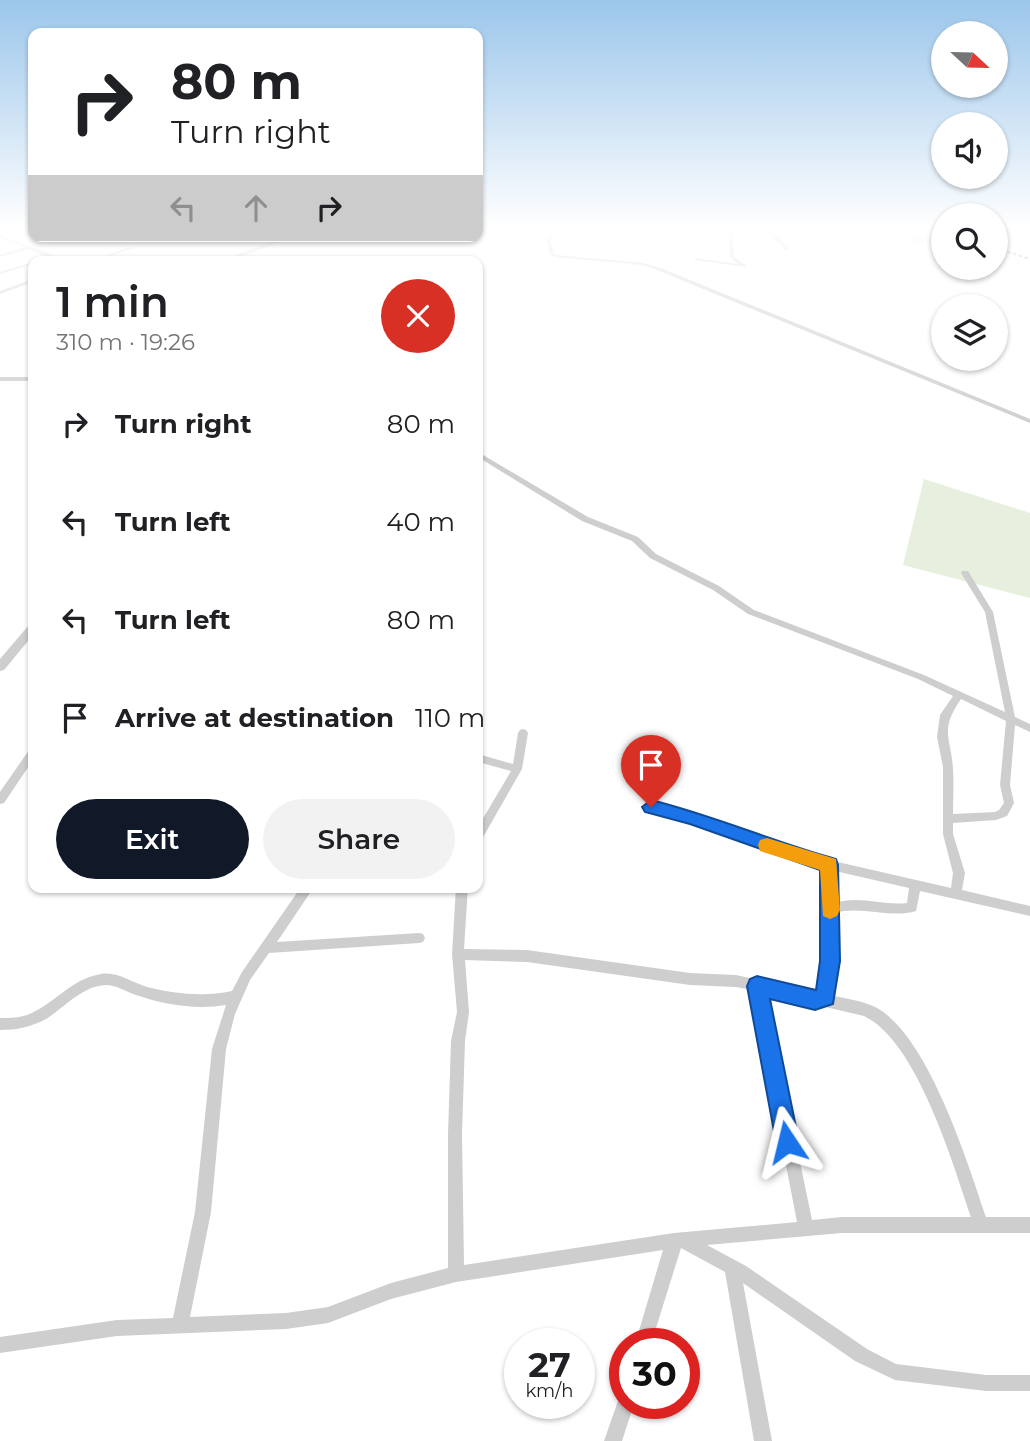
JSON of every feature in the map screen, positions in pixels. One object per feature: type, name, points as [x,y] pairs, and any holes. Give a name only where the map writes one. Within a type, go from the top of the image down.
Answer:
[{"type":"street","points":[[720,293],[1030,421]]},
{"type":"street","points":[[0,379],[28,379]]},
{"type":"street","points":[[483,457],[585,519],[635,540],[653,556],[716,588],[741,608],[921,677],[1030,728]]},
{"type":"street","points":[[947,819],[996,816],[1007,808],[1009,803],[1005,785],[1011,719],[989,612],[965,573]]},
{"type":"street","points":[[0,667],[28,634]]},
{"type":"street","points":[[956,894],[959,873],[947,819],[948,767],[942,724],[958,696]]},
{"type":"street","points":[[483,827],[517,769],[523,733]]},
{"type":"street","points":[[483,759],[517,769]]},
{"type":"street","points":[[0,800],[28,760]]},
{"type":"street","points":[[651,807],[692,817],[782,852],[829,865],[1030,911]]},
{"type":"street","points":[[823,1000],[830,961],[829,865]]},
{"type":"street","points":[[830,910],[853,904],[890,909],[912,907],[915,884]]},
{"type":"street","points":[[180,1325],[203,1212],[219,1049],[236,997],[304,893]]},
{"type":"street","points":[[456,1275],[455,1134],[458,1041],[463,1012],[458,954],[463,893]]},
{"type":"street","points":[[266,948],[419,938]]},
{"type":"street","points":[[458,954],[527,956],[757,986],[823,1000],[877,1016],[902,1043],[946,1127],[980,1223]]},
{"type":"street","points":[[0,1024],[19,1026],[59,1004],[88,983],[108,978],[148,993],[181,998],[216,1002],[236,997]]},
{"type":"street","points":[[757,986],[806,1227]]},
{"type":"street","points":[[0,1345],[117,1328],[286,1321],[328,1315],[391,1291],[456,1275],[678,1240],[806,1227],[1030,1224]]},
{"type":"street","points":[[678,1240],[732,1268],[861,1354],[895,1373],[986,1383],[1030,1383]]},
{"type":"street","points":[[648,1328],[678,1240]]},
{"type":"street","points":[[732,1268],[763,1441]]},
{"type":"street","points":[[613,1441],[620,1419]]},
{"type":"green space","points":[[924,479],[1030,513],[1030,598],[903,565]]},
{"type":"slow traffic","points":[[767,845],[829,865],[830,910]]},
{"type":"route","points":[[651,807],[670,814],[692,817],[782,852],[829,865],[830,961],[826,997],[823,1000],[815,1000],[757,986],[764,1009],[787,1142]]}]
